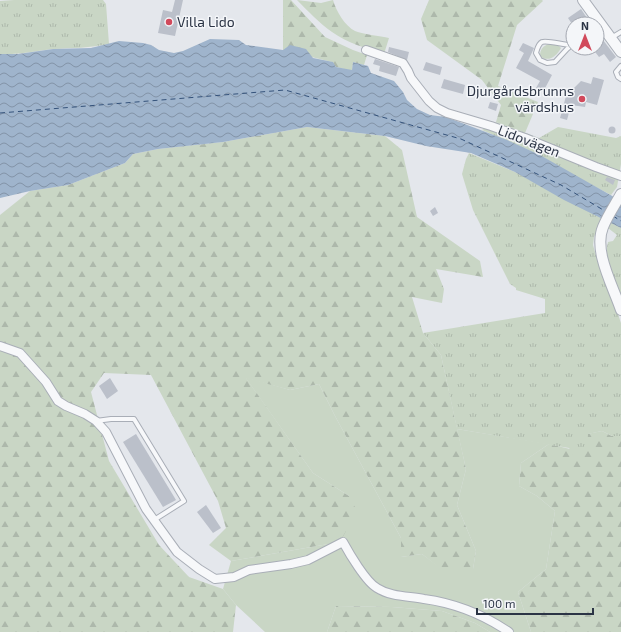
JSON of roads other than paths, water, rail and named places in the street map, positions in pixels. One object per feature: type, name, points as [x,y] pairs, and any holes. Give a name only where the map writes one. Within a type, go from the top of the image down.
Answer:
[{"type":"street","points":[[583,0],[593,16]]},
{"type":"street","points":[[605,32],[621,52]]},
{"type":"street","name":"Lidovägen","points":[[366,50],[403,63],[411,78],[429,101],[447,113],[525,138],[621,176]]},
{"type":"street","points":[[621,194],[602,228],[600,243],[602,257],[621,310]]},
{"type":"street","points":[[0,346],[20,353],[46,382],[58,401],[96,421],[106,432],[146,509],[177,552],[215,579],[234,577],[249,570],[308,560],[343,542],[356,564],[375,588],[388,593],[425,599],[464,608],[509,632]]},
{"type":"lane","points":[[611,38],[621,32]]},
{"type":"lane","points":[[542,42],[572,44],[556,62],[547,63],[540,60],[536,53],[538,45],[542,42]]},
{"type":"lane","points":[[621,66],[616,72],[618,77],[621,79]]},
{"type":"lane","points":[[96,421],[112,419],[134,420],[184,501],[154,520]]},
{"type":"water","points":[[210,39],[239,40],[246,45],[283,50],[290,45],[306,49],[313,58],[333,62],[336,67],[352,70],[353,62],[368,66],[371,73],[394,81],[403,92],[407,100],[417,109],[430,115],[446,117],[507,140],[540,155],[621,201],[621,228],[564,200],[515,172],[471,153],[426,146],[385,136],[307,127],[223,142],[158,149],[133,154],[125,163],[68,185],[30,191],[0,198],[0,54],[18,54],[53,49],[91,48],[119,41],[143,43],[151,45],[159,50],[174,53],[183,51]]},
{"type":"place","name":"Villa Lido","points":[[169,22]]},
{"type":"place","name":"Djurgårdsbrunns värdshus","points":[[582,99]]}]
